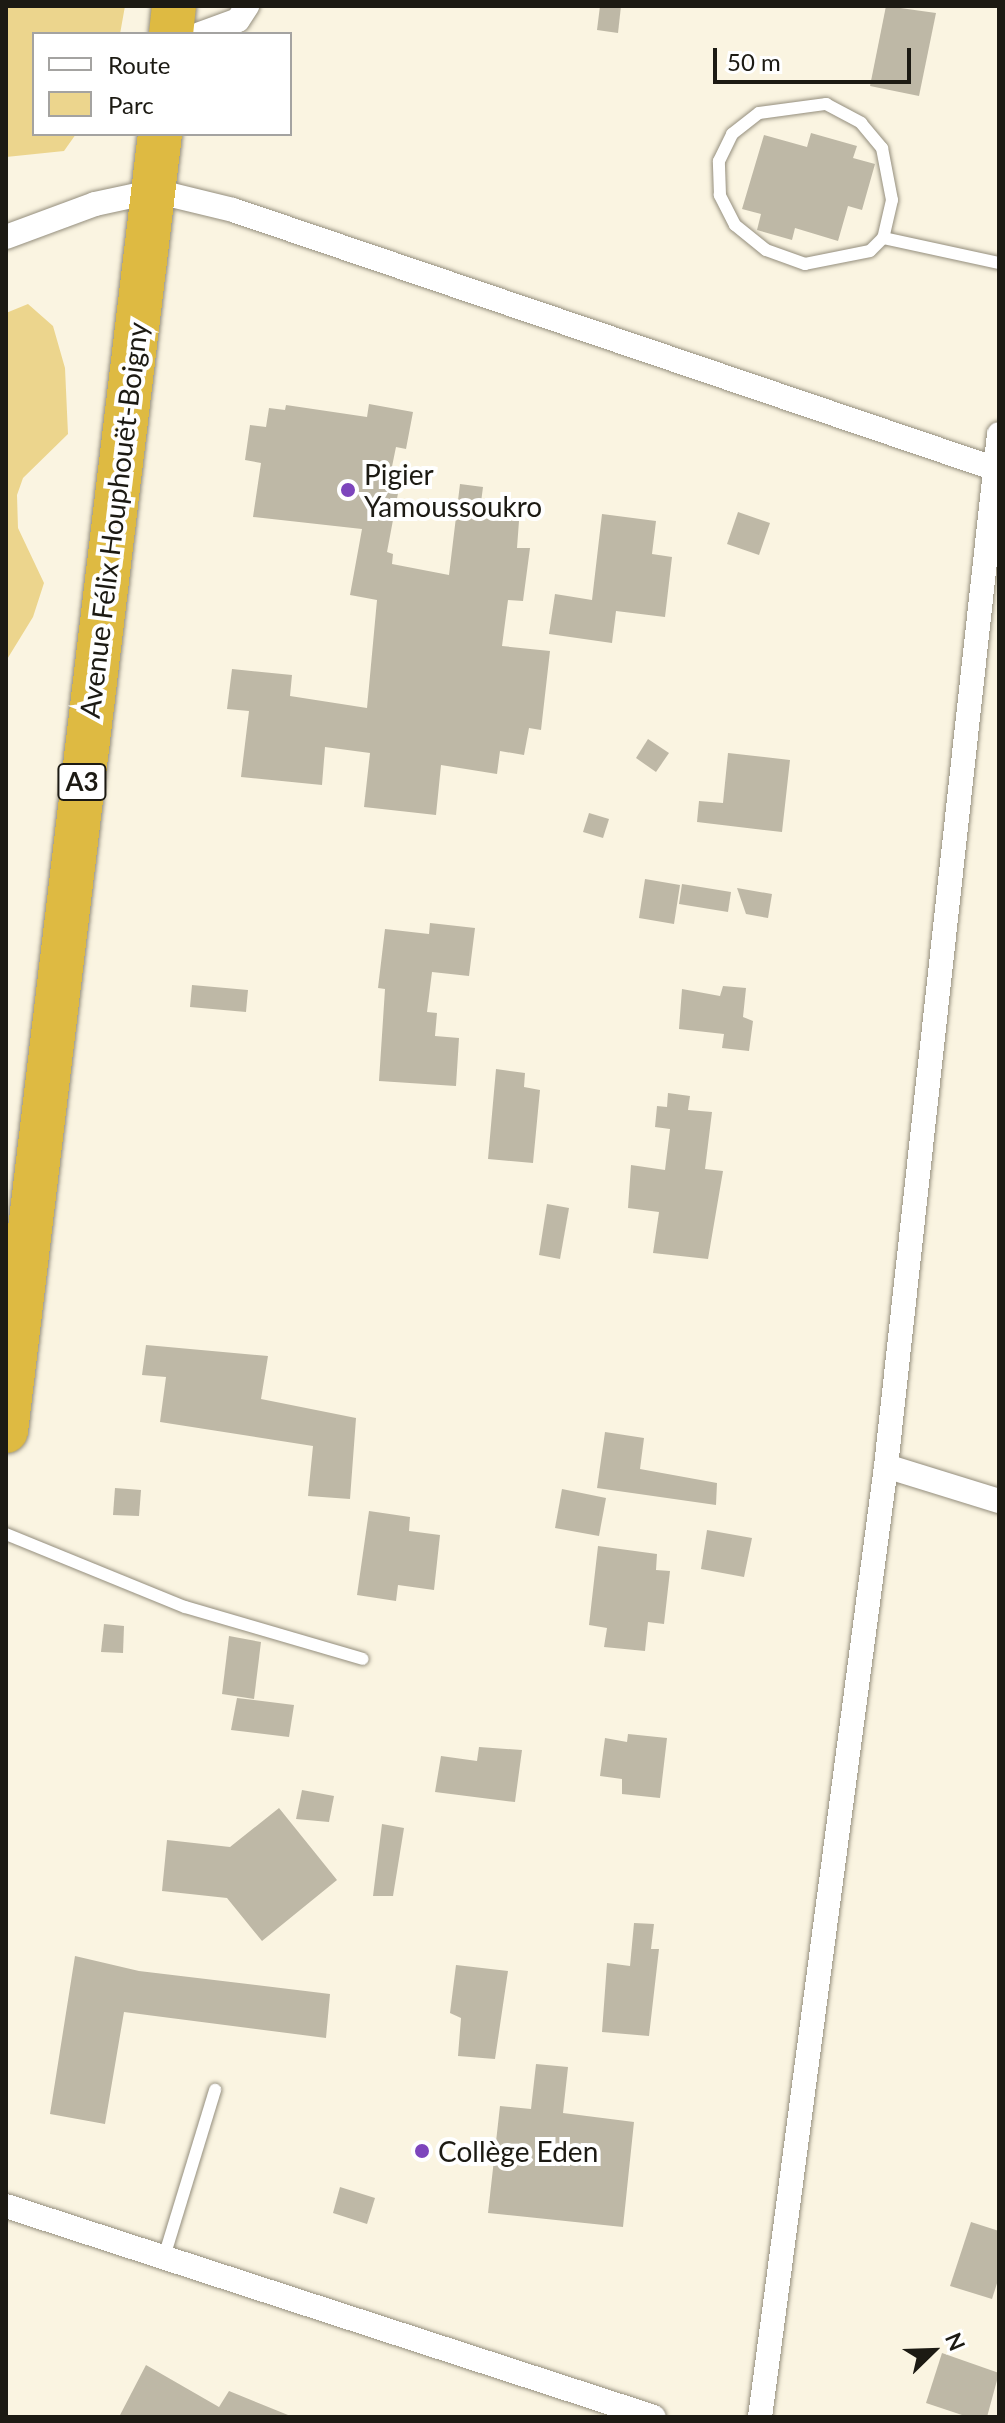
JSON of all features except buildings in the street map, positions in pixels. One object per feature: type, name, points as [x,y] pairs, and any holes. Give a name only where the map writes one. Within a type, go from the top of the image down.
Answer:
[{"type":"highway","points":[[171,32],[174,6]]},
{"type":"highway","name":"Avenue Félix Houphouët-Boigny","points":[[6,1431],[160,136]]},
{"type":"street","points":[[205,32],[238,20],[247,6]]},
{"type":"street","points":[[6,237],[95,204],[155,191],[233,210],[997,470]]},
{"type":"street","points":[[760,2417],[886,1466],[999,434]]},
{"type":"street","points":[[886,1466],[999,1501]]},
{"type":"street","points":[[6,2206],[654,2417]]},
{"type":"lane","points":[[826,104],[861,123],[882,148],[889,169],[892,200],[883,238],[870,251],[805,264],[766,250],[735,225],[720,195],[719,161],[732,134],[759,113],[795,106],[826,104]]},
{"type":"lane","points":[[883,238],[999,263]]},
{"type":"lane","points":[[6,1534],[185,1607],[363,1659]]},
{"type":"lane","points":[[164,2257],[215,2090]]},
{"type":"green space","points":[[6,6],[125,6],[120,32],[32,32],[32,136],[75,136],[64,151],[6,157]]},
{"type":"green space","points":[[28,304],[53,326],[65,368],[68,434],[23,478],[17,495],[18,528],[44,583],[33,617],[6,661],[6,313]]},
{"type":"place","name":"Pigier Yamoussoukro","points":[[348,490]]},
{"type":"place","name":"Collège Eden","points":[[422,2151]]}]
